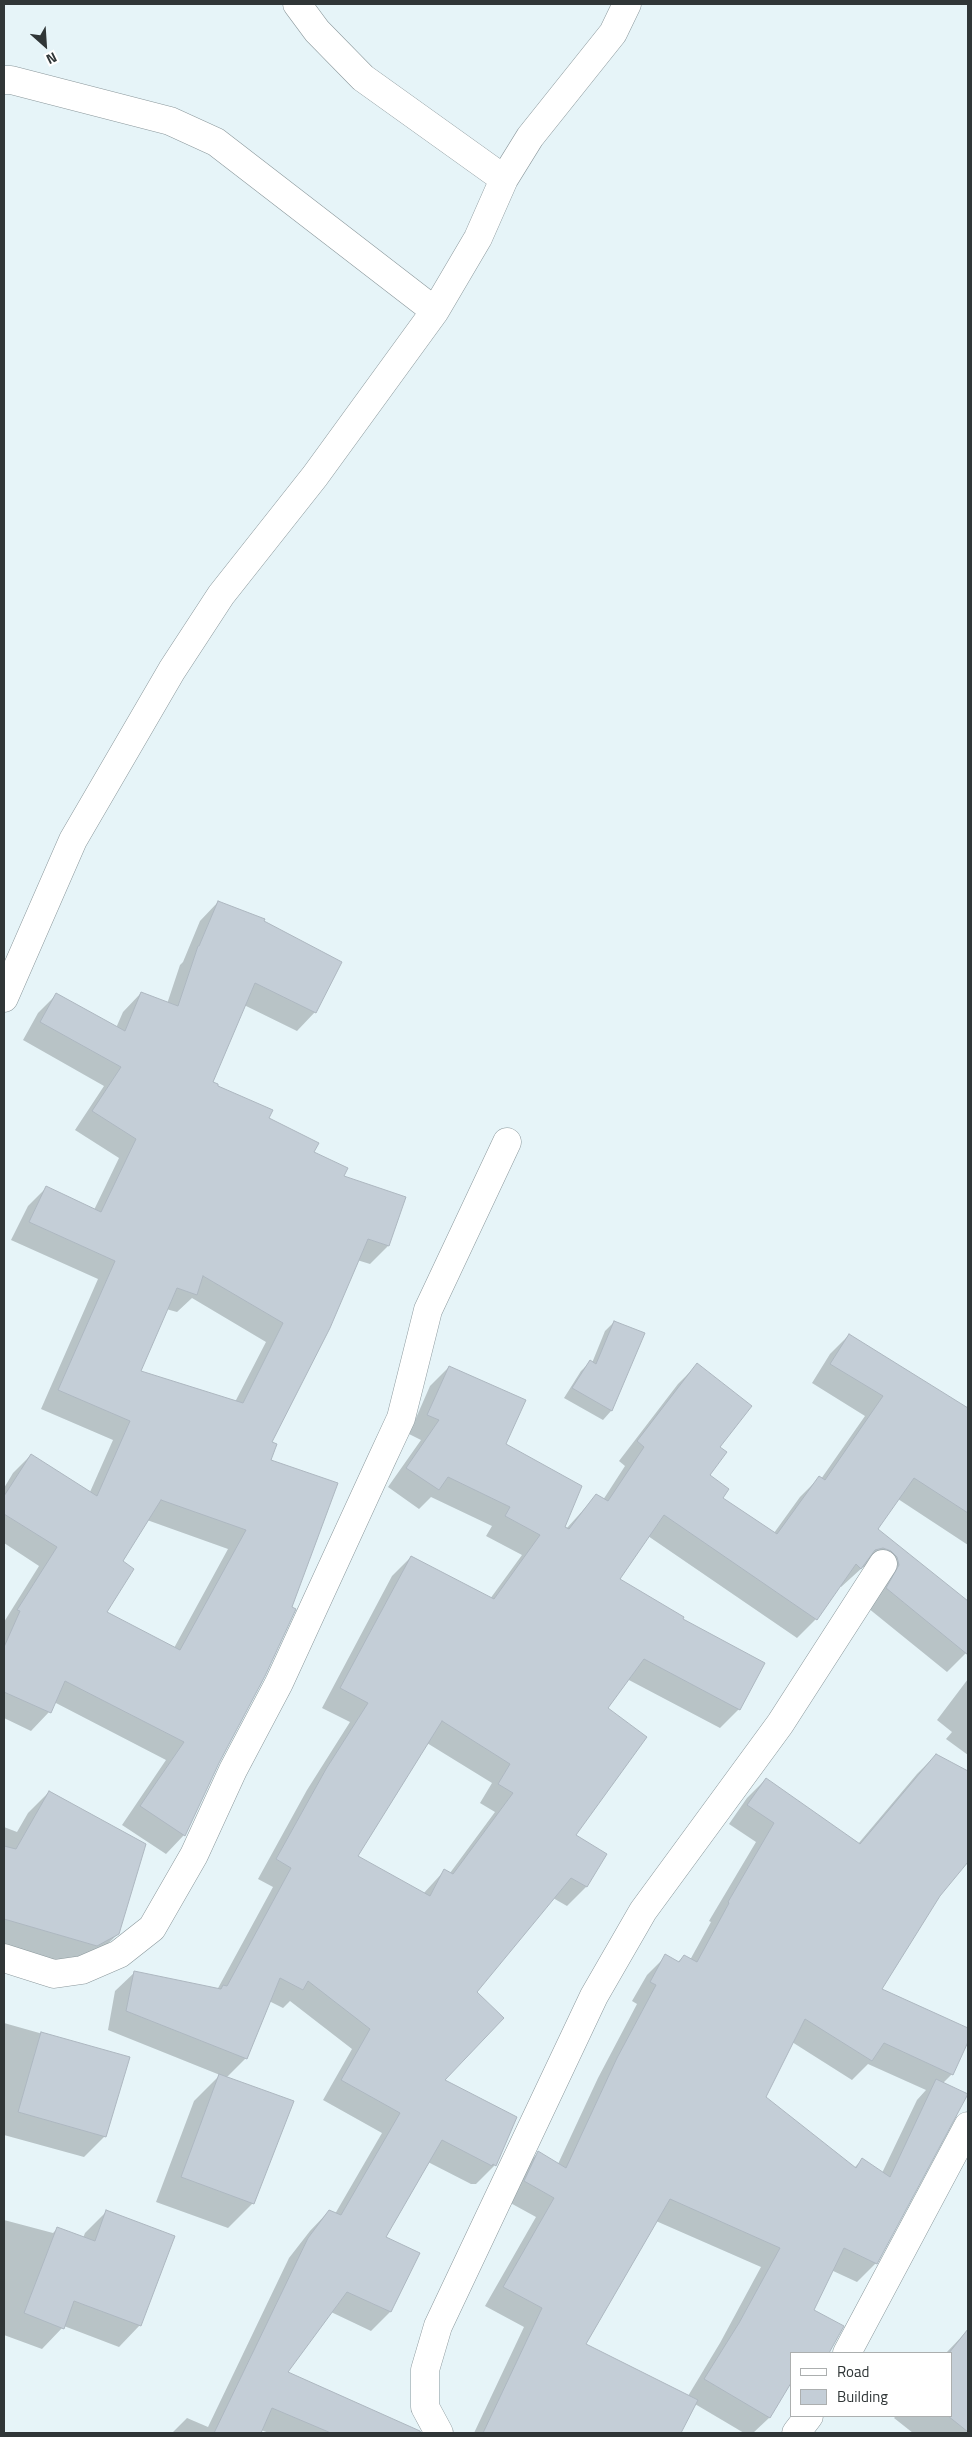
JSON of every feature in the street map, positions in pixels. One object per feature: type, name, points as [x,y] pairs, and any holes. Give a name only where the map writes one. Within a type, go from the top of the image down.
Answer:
[{"type":"street","points":[[298,4],[317,31],[364,78],[504,179]]},
{"type":"street","points":[[4,998],[73,840],[172,670],[221,595],[315,476],[435,311],[478,238],[504,179],[530,137],[613,33],[627,4]]},
{"type":"street","points":[[4,80],[11,80],[170,121],[216,142],[435,311]]},
{"type":"street","points":[[4,1958],[54,1974],[82,1970],[119,1954],[152,1928],[194,1855],[233,1770],[279,1683],[401,1418],[428,1310],[507,1142]]},
{"type":"street","points":[[439,2433],[426,2407],[425,2370],[438,2326],[594,1996],[642,1911],[780,1724],[883,1564]]},
{"type":"street","points":[[848,2352],[968,2126]]},
{"type":"street","points":[[796,2433],[809,2417]]},
{"type":"building","points":[[218,901],[265,919],[264,921],[342,962],[316,1013],[255,983],[213,1082],[218,1084],[218,1086],[273,1110],[269,1118],[319,1143],[314,1152],[348,1168],[344,1176],[406,1197],[389,1246],[368,1239],[330,1328],[272,1442],[277,1444],[271,1460],[338,1483],[292,1607],[296,1609],[265,1676],[219,1763],[185,1836],[140,1806],[184,1742],[65,1681],[51,1713],[4,1692],[4,1647],[20,1611],[17,1610],[57,1547],[4,1514],[4,1496],[31,1454],[97,1496],[130,1421],[58,1390],[115,1261],[29,1222],[46,1186],[101,1212],[136,1139],[92,1111],[121,1067],[40,1022],[56,993],[125,1031],[141,992],[178,1006],[199,946]],"holes":[[[203,1276],[283,1323],[243,1403],[141,1371],[177,1288],[197,1295]],[[161,1500],[246,1530],[180,1650],[107,1612],[134,1569],[123,1561]]]},
{"type":"building","points":[[614,1321],[645,1333],[612,1411],[572,1388],[590,1360],[596,1364]]},
{"type":"building","points":[[849,1334],[968,1408],[968,1513],[914,1478],[878,1529],[968,1601],[968,1655],[886,1588],[899,1565],[897,1557],[891,1551],[883,1548],[875,1550],[861,1569],[856,1564],[817,1620],[664,1515],[620,1579],[684,1617],[683,1619],[765,1663],[740,1710],[644,1659],[608,1708],[647,1737],[576,1835],[607,1854],[587,1887],[571,1878],[477,1992],[504,2018],[445,2080],[517,2117],[496,2166],[493,2164],[492,2166],[442,2140],[386,2237],[420,2253],[391,2312],[347,2292],[288,2372],[421,2433],[331,2433],[272,2408],[261,2433],[214,2433],[308,2238],[329,2210],[341,2215],[400,2113],[341,2080],[370,2029],[308,1981],[303,1990],[280,1978],[247,2059],[126,2011],[134,1971],[221,1989],[223,1985],[227,1986],[291,1868],[276,1859],[326,1769],[368,1703],[340,1688],[411,1556],[494,1599],[540,1535],[505,1516],[510,1507],[448,1477],[439,1490],[406,1468],[439,1420],[427,1415],[449,1366],[526,1400],[506,1444],[582,1486],[565,1527],[569,1529],[596,1494],[608,1501],[644,1447],[637,1441],[697,1363],[752,1406],[720,1447],[727,1452],[710,1475],[729,1489],[723,1498],[777,1534],[819,1476],[825,1480],[883,1396],[830,1364]],"holes":[[[442,1721],[510,1764],[498,1784],[513,1793],[453,1874],[444,1869],[430,1896],[358,1856]]]},
{"type":"building","points":[[936,1754],[968,1771],[968,1862],[940,1896],[882,1989],[968,2028],[968,2042],[953,2075],[884,2043],[872,2061],[805,2019],[766,2097],[856,2168],[862,2158],[890,2177],[936,2079],[968,2094],[877,2264],[844,2248],[814,2310],[844,2326],[830,2352],[790,2352],[790,2385],[770,2418],[704,2379],[739,2323],[780,2248],[670,2199],[586,2344],[698,2400],[681,2433],[483,2433],[542,2308],[503,2287],[554,2198],[524,2181],[538,2151],[566,2168],[617,2058],[656,1985],[650,1982],[665,1954],[679,1962],[684,1955],[697,1962],[728,1902],[774,1823],[747,1805],[766,1778],[860,1844]]},
{"type":"building","points":[[49,1791],[146,1844],[119,1934],[97,1946],[4,1919],[4,1846],[16,1849]]},
{"type":"building","points":[[41,2032],[130,2057],[106,2137],[18,2112]]},
{"type":"building","points":[[219,2074],[294,2101],[254,2204],[181,2177]]},
{"type":"building","points":[[106,2210],[175,2236],[141,2326],[74,2301],[64,2329],[24,2313],[57,2227],[95,2241]]},
{"type":"building","points":[[968,2329],[968,2432],[949,2417],[952,2417],[952,2352],[950,2352]]}]
